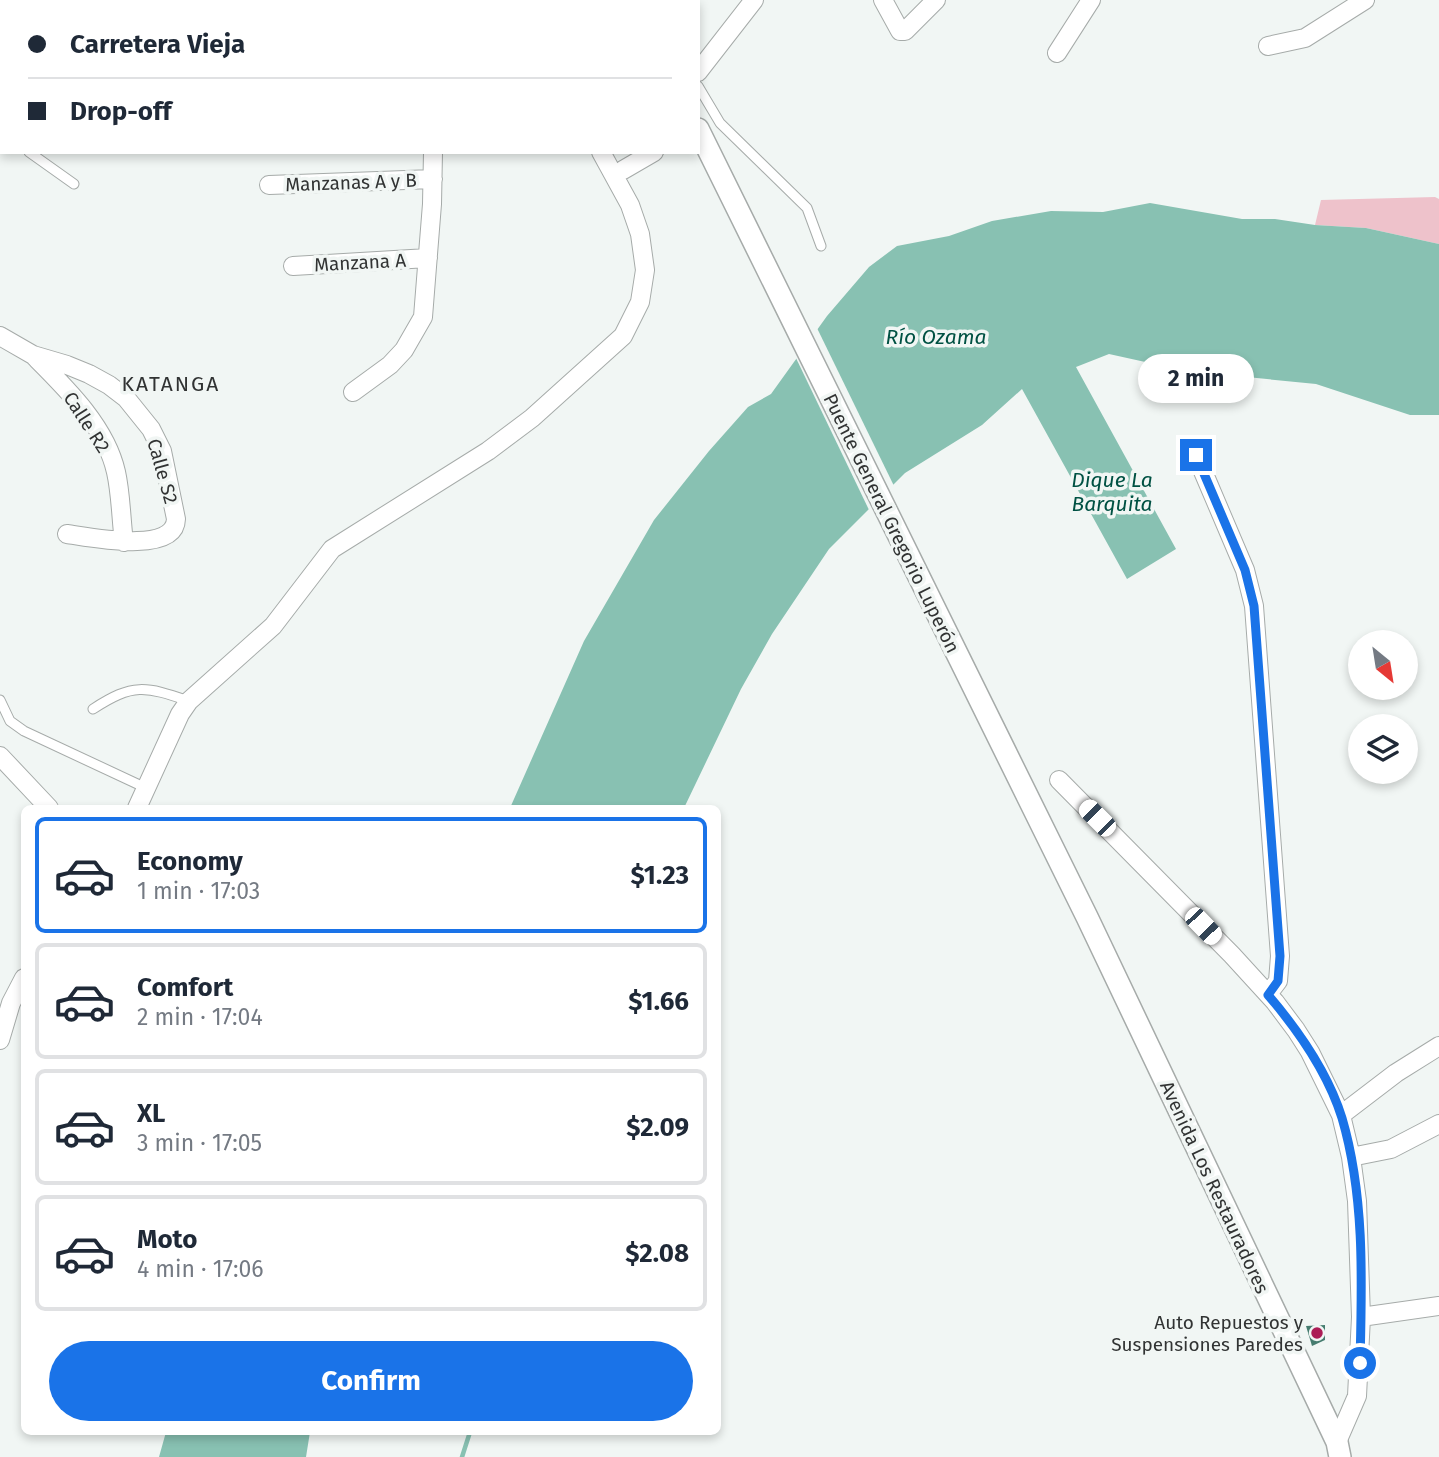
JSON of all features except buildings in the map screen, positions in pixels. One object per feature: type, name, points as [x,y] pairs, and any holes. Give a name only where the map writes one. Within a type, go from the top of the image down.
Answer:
[{"type":"street","points":[[700,69],[754,0]]},
{"type":"street","points":[[883,0],[900,31],[905,31],[936,0]]},
{"type":"street","points":[[1057,53],[1091,0]]},
{"type":"street","points":[[1268,46],[1305,38],[1365,0]]},
{"type":"street","name":"Puente General Gregorio Luperón","points":[[700,133],[1087,917]]},
{"type":"street","points":[[354,392],[390,365],[414,335],[423,317],[433,154]]},
{"type":"street","points":[[138,805],[180,714],[189,701],[273,626],[332,549],[488,451],[532,418],[623,336],[640,302],[645,270],[640,234],[620,176],[603,154]]},
{"type":"street","points":[[620,176],[629,154]]},
{"type":"street","points":[[620,176],[651,154]]},
{"type":"street","name":"Manzanas A y B","points":[[269,185],[433,179]]},
{"type":"street","name":"Manzana A","points":[[293,266],[428,258]]},
{"type":"street","points":[[0,336],[33,355]]},
{"type":"street","name":"Calle S2","points":[[33,355],[67,365],[99,380],[126,398],[141,414],[162,451],[176,519],[174,530],[163,538],[124,542]]},
{"type":"street","name":"Calle R2","points":[[33,355],[62,383],[94,425],[106,447],[116,471],[124,542]]},
{"type":"street","points":[[1196,455],[1245,570],[1254,606],[1280,956],[1278,981],[1268,995]]},
{"type":"street","points":[[67,534],[124,542]]},
{"type":"street","points":[[0,756],[47,805]]},
{"type":"street","points":[[1059,780],[1268,995],[1303,1041],[1341,1115],[1351,1157],[1357,1201],[1361,1317],[1357,1396],[1338,1449]]},
{"type":"street","name":"Avenida Los Restauradores","points":[[1087,917],[1338,1449]]},
{"type":"street","points":[[0,1040],[11,1003],[21,984]]},
{"type":"street","points":[[1341,1115],[1395,1073],[1439,1046]]},
{"type":"street","points":[[1351,1157],[1391,1149],[1439,1124]]},
{"type":"street","points":[[1361,1317],[1439,1306]]},
{"type":"lane","points":[[700,89],[720,123],[807,208],[821,246]]},
{"type":"lane","points":[[32,154],[74,184]]},
{"type":"lane","points":[[93,709],[116,694],[137,688],[159,691],[189,701]]},
{"type":"lane","points":[[0,699],[10,721],[24,731],[146,788]]},
{"type":"shaded area","points":[[1439,199],[1439,244],[1366,228],[1315,225],[1321,200]]},
{"type":"water","name":"Río Ozama","points":[[1150,203],[1242,219],[1275,219],[1366,228],[1439,244],[1439,415],[1410,415],[1316,384],[1186,371],[1109,354],[1076,367],[1176,549],[1127,579],[1022,389],[982,425],[905,473],[829,549],[772,634],[741,689],[685,805],[511,805],[584,641],[654,520],[748,407],[771,394],[827,316],[869,267],[897,246],[949,236],[992,221],[1051,211],[1103,212]]},
{"type":"water","points":[[165,1435],[310,1435],[306,1457],[159,1457]]},
{"type":"pier","points":[[816,326],[895,488],[870,512],[795,356]]},
{"type":"waterway","points":[[462,1457],[469,1435]]},
{"type":"place","name":"Auto Repuestos y Suspensiones Paredes","points":[[1317,1333]]},
{"type":"district","name":"KATANGA","points":[[171,384]]},
{"type":"route","points":[[1196,455],[1245,570],[1254,606],[1280,956],[1278,981],[1268,995],[1296,1030],[1341,1115],[1351,1157],[1357,1201],[1360,1363]]},
{"type":"water label","name":"Dique La Barquita","points":[[1112,492]]}]
